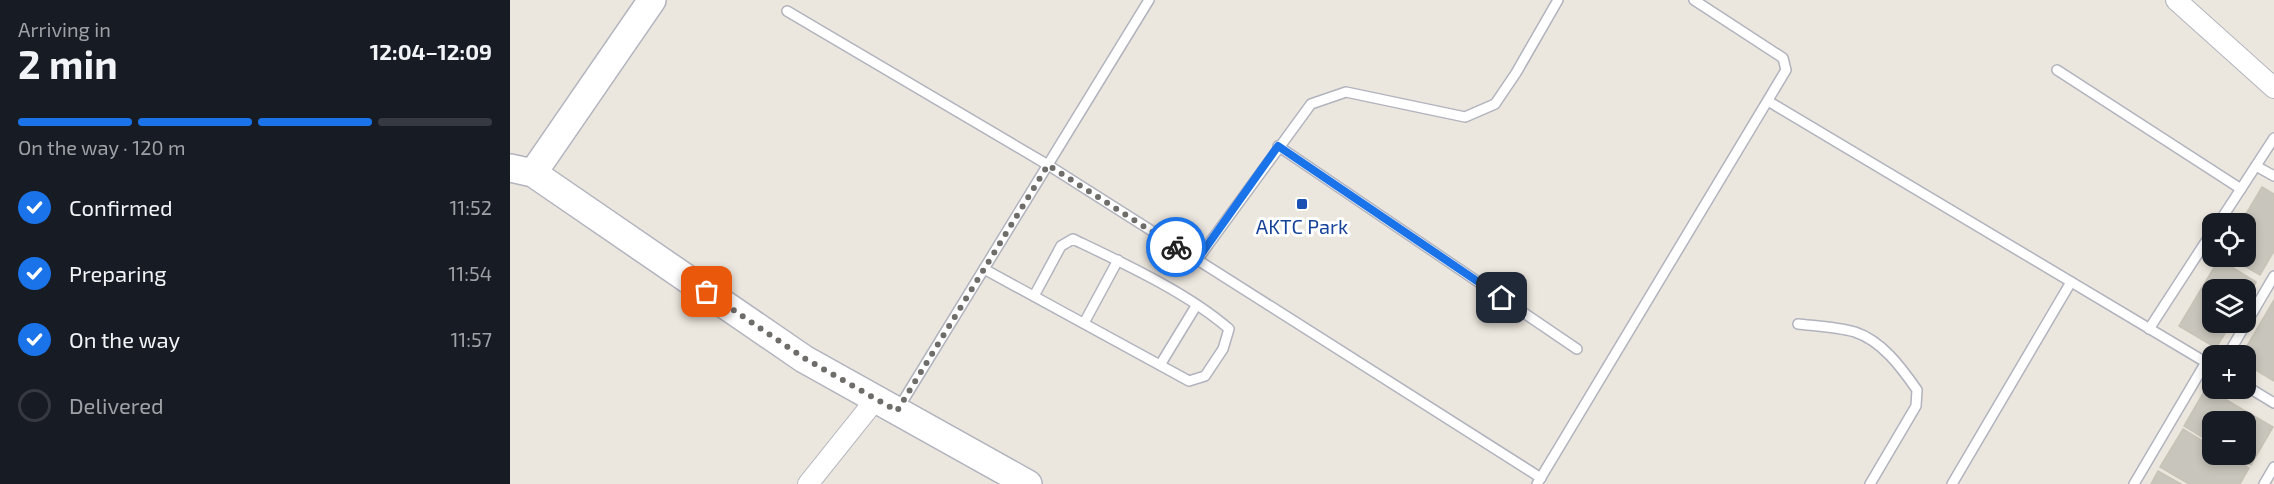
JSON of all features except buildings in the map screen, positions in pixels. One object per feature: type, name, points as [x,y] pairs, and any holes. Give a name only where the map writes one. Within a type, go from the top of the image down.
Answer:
[{"type":"street","points":[[652,0],[521,170],[804,358],[1028,484]]},
{"type":"street","points":[[2176,0],[2274,88]]},
{"type":"street","points":[[808,484],[886,405]]},
{"type":"lane","points":[[886,405],[984,269],[1149,0]]},
{"type":"lane","points":[[1197,260],[1278,146],[1311,104],[1346,92],[1465,117],[1495,104],[1516,73],[1558,0]]},
{"type":"lane","points":[[787,12],[1048,165],[1539,481],[1786,70],[1783,58],[1694,0]]},
{"type":"lane","points":[[2057,70],[2241,189]]},
{"type":"lane","points":[[1767,101],[2202,360]]},
{"type":"lane","points":[[2225,213],[2274,138]]},
{"type":"lane","points":[[1278,146],[1577,349]]},
{"type":"lane","points":[[2256,166],[2274,176]]},
{"type":"lane","points":[[984,269],[1189,381],[1205,376],[1223,349],[1229,329],[1215,317],[1118,260],[1073,239],[1061,246],[1035,296]]},
{"type":"lane","points":[[2149,328],[2202,247]]},
{"type":"lane","points":[[1084,323],[1118,260]]},
{"type":"lane","points":[[2233,345],[2274,276]]},
{"type":"lane","points":[[1952,484],[2071,282]]},
{"type":"lane","points":[[1160,365],[1196,306]]},
{"type":"lane","points":[[1798,324],[1856,332],[1880,346],[1901,367],[1917,390],[1916,406],[1870,484]]},
{"type":"lane","points":[[2134,484],[2202,375]]},
{"type":"lane","points":[[2256,392],[2274,403]]},
{"type":"lane","points":[[2264,484],[2274,467]]},
{"type":"way so far","points":[[707,292],[804,358],[897,411],[1048,165],[1176,247]]},
{"type":"place","name":"AKTC Park","points":[[1302,204]]},
{"type":"route","points":[[1176,247],[1197,260],[1278,146],[1502,298]]}]
